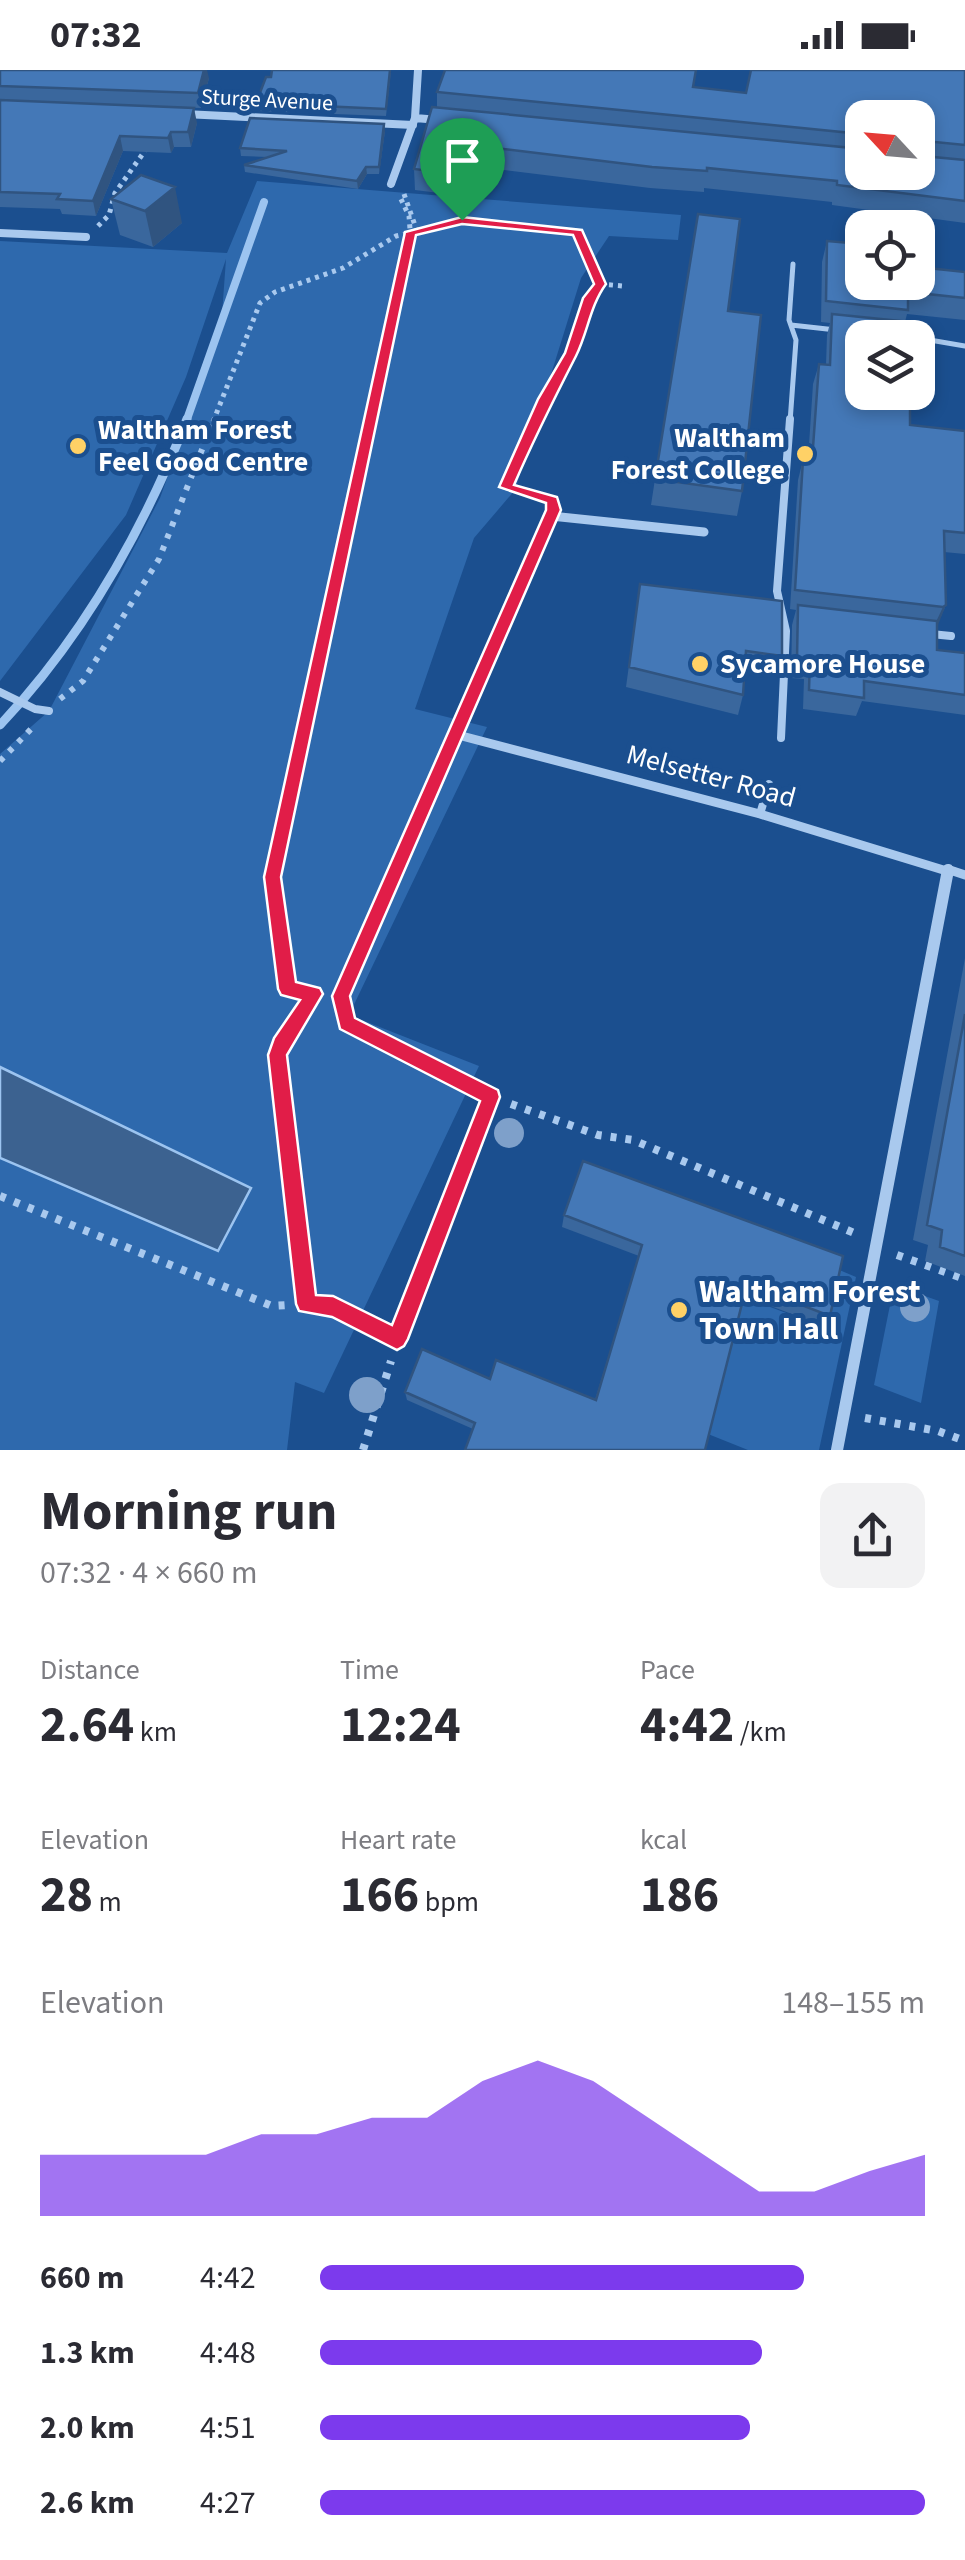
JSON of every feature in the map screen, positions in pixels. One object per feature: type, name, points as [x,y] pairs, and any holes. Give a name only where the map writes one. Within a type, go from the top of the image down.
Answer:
[{"type":"street","points":[[391,184],[414,121],[418,70]]},
{"type":"street","name":"Sturge Avenue","points":[[162,113],[454,122]]},
{"type":"street","points":[[0,233],[86,238]]},
{"type":"street","points":[[306,1304],[333,1307],[397,1339],[491,1097],[347,1023],[341,996],[458,735],[551,516],[552,500]]},
{"type":"street","points":[[551,516],[704,532]]},
{"type":"street","name":"Melsetter Road","points":[[458,735],[760,814],[950,870]]},
{"type":"street","points":[[838,1450],[950,870]]},
{"type":"lane","points":[[781,738],[786,632],[777,591],[796,340],[791,325],[792,264]]},
{"type":"lane","points":[[791,325],[843,330]]},
{"type":"lane","points":[[935,341],[965,346]]},
{"type":"lane","points":[[782,616],[801,618]]},
{"type":"lane","points":[[913,632],[951,636]]},
{"type":"lane","points":[[0,692],[48,711]]},
{"type":"lane","points":[[760,814],[768,784]]},
{"type":"lane","name":"Melsetter Road","points":[[950,870],[965,875]]},
{"type":"path","points":[[86,238],[109,215],[115,193],[147,150],[162,113]]},
{"type":"path","points":[[391,184],[413,233]]},
{"type":"path","points":[[306,1304],[278,1055],[280,1044],[314,994],[288,989],[273,877],[413,233],[402,190]]},
{"type":"path","points":[[0,761],[83,680],[159,558],[260,303],[275,292],[330,274],[396,236],[471,220],[578,232],[600,284]]},
{"type":"path","points":[[600,284],[623,286]]},
{"type":"path","points":[[552,500],[506,487],[544,399],[571,353],[590,298],[600,284]]},
{"type":"path","points":[[521,1108],[598,1135],[633,1140],[965,1279]]},
{"type":"path","points":[[0,1196],[272,1306]]},
{"type":"path","points":[[363,1450],[397,1339]]},
{"type":"path","points":[[844,1416],[884,1420],[965,1441]]},
{"type":"shaded area","points":[[257,181],[681,215],[678,240],[609,236],[581,278],[515,490],[474,538],[415,709],[487,727],[349,1015],[479,1066],[324,1393],[295,1382],[287,1450],[0,1450],[0,754],[49,711],[160,498],[221,328],[226,259],[186,377],[126,515],[0,681],[0,241],[227,253]]},
{"type":"shaded area","points":[[0,1067],[251,1188],[218,1251],[0,1158]]},
{"type":"shaded area","points":[[837,1269],[856,1277],[819,1450],[748,1450],[708,1434],[743,1297],[824,1327]]},
{"type":"shaded area","points":[[894,1285],[939,1301],[921,1403],[874,1385]]},
{"type":"building","points":[[0,70],[204,70],[198,93],[0,86]]},
{"type":"building","points":[[272,70],[390,70],[386,109],[256,103]]},
{"type":"building","points":[[445,70],[696,70],[693,87],[746,93],[751,70],[965,70],[965,145],[935,142],[935,100],[845,100],[845,132],[437,92]]},
{"type":"building","points":[[0,100],[194,108],[188,132],[171,132],[168,138],[120,136],[93,201],[57,199],[60,194],[0,192]]},
{"type":"building","points":[[432,107],[845,147],[845,186],[837,185],[837,181],[707,168],[652,167],[488,147],[483,164],[450,163],[446,173],[414,169]]},
{"type":"building","points":[[250,118],[384,124],[379,167],[366,167],[357,181],[244,165],[287,151],[240,148]]},
{"type":"building","points":[[935,157],[965,160],[965,201],[877,190],[935,190]]},
{"type":"building","points":[[141,175],[175,187],[145,211],[111,199]]},
{"type":"building","points":[[698,214],[740,219],[728,311],[761,315],[742,491],[655,479]]},
{"type":"building","points":[[827,241],[845,243],[845,300],[908,300],[908,310],[826,301]]},
{"type":"building","points":[[935,269],[965,272],[965,298],[935,295]]},
{"type":"building","points":[[832,314],[890,320],[845,320],[845,410],[910,410],[910,425],[965,431],[965,533],[944,531],[943,607],[795,590],[803,460],[812,461],[819,364],[830,365]]},
{"type":"building","name":"Sycamore House","points":[[640,584],[782,601],[782,656],[746,651],[743,695],[629,667]]},
{"type":"building","points":[[798,605],[937,621],[937,650],[965,653],[965,695],[864,681],[864,698],[809,690],[810,660],[797,659]]},
{"type":"building","points":[[965,1014],[965,1256],[940,1247],[942,1230],[927,1225]]},
{"type":"building","name":"Waltham Forest Town Hall","points":[[583,1161],[843,1256],[830,1316],[747,1284],[705,1450],[465,1450],[475,1423],[405,1392],[422,1349],[490,1379],[496,1360],[596,1400],[642,1245],[564,1215]]},
{"type":"waterway","points":[[186,422],[264,202]]},
{"type":"waterway","points":[[0,725],[58,656],[108,581],[151,502],[187,419]]},
{"type":"place","name":"Waltham Forest Feel Good Centre","points":[[78,446]]},
{"type":"place","name":"Waltham Forest College","points":[[805,454]]},
{"type":"place","name":"Sycamore House","points":[[700,664]]},
{"type":"place","name":"Waltham Forest Town Hall","points":[[679,1310]]},
{"type":"route","points":[[462,220],[578,232],[600,284],[590,298],[571,353],[544,399],[506,487],[552,500],[554,510],[341,996],[347,1023],[491,1097],[397,1339],[333,1307],[306,1304],[278,1055],[280,1044],[314,994],[288,989],[273,877],[411,232],[462,220]]}]
